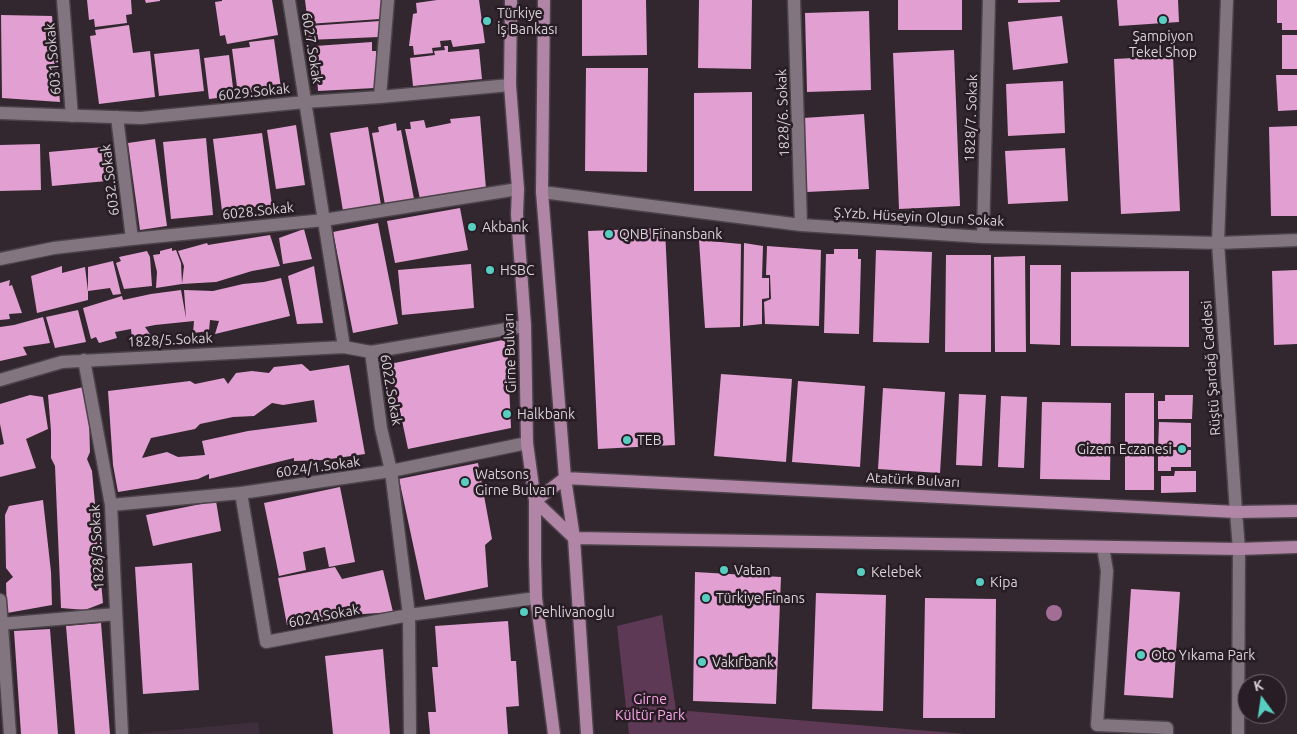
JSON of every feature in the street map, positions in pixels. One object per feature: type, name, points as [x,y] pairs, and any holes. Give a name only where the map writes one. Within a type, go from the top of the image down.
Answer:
[{"type":"main road","name":"Girne Bulvarı","points":[[511,0],[510,85],[518,189],[517,214],[524,326],[527,443],[535,501],[536,598],[554,734]]},
{"type":"main road","points":[[544,0],[542,192],[564,478],[574,538],[587,734]]},
{"type":"main road","points":[[564,478],[535,501],[574,538],[1239,549],[1297,547]]},
{"type":"main road","name":"Atatürk Bulvarı","points":[[564,478],[1236,512],[1297,511]]},
{"type":"street","name":"6031.Sokak","points":[[63,0],[72,116]]},
{"type":"street","name":"6027.Sokak","points":[[289,0],[305,102]]},
{"type":"street","points":[[380,97],[388,0]]},
{"type":"street","name":"1828/6. Sokak","points":[[794,0],[801,225]]},
{"type":"street","name":"1828/7. Sokak","points":[[983,237],[989,0]]},
{"type":"street","name":"Rüştü Şardağ Caddesi","points":[[1227,0],[1218,243],[1239,549],[1238,734]]},
{"type":"street","name":"6029.Sokak","points":[[0,113],[141,118],[510,85]]},
{"type":"street","points":[[305,102],[344,347]]},
{"type":"street","name":"6032.Sokak","points":[[117,117],[132,239]]},
{"type":"street","name":"6028.Sokak","points":[[0,259],[54,248],[324,220],[518,189]]},
{"type":"street","name":"Ş.Yzb. Hüseyin Olgun Sokak","points":[[542,192],[801,225],[983,237],[1218,243],[1297,240]]},
{"type":"street","points":[[371,352],[524,326]]},
{"type":"street","name":"6022.Sokak","points":[[344,347],[371,352],[381,428],[391,471],[410,616],[410,734]]},
{"type":"street","name":"1828/5.Sokak","points":[[0,380],[62,362],[344,347]]},
{"type":"street","name":"1828/3.Sokak","points":[[84,360],[111,505],[122,734]]},
{"type":"street","name":"6024/1.Sokak","points":[[111,505],[241,493],[391,471],[527,443]]},
{"type":"street","name":"6024.Sokak","points":[[241,493],[266,642],[410,616],[536,598]]},
{"type":"street","points":[[1103,546],[1106,570],[1097,725],[1168,728],[1167,734]]},
{"type":"street","points":[[0,600],[10,734]]},
{"type":"street","points":[[1,624],[116,614]]},
{"type":"shaded area","points":[[258,722],[260,734],[141,734],[141,733]]},
{"type":"green space","name":"Girne Kültür Park","points":[[662,615],[676,710],[966,734],[629,734],[617,626]]},
{"type":"building","points":[[87,0],[131,0],[132,14],[126,15],[127,23],[95,27],[94,19],[89,20]]},
{"type":"building","points":[[145,0],[160,0],[160,1],[146,3]]},
{"type":"building","points":[[222,0],[272,0],[278,35],[227,44],[225,35],[220,36],[215,2]]},
{"type":"building","points":[[305,0],[381,0],[380,19],[308,24]]},
{"type":"building","points":[[437,0],[479,0],[485,43],[453,47],[451,40],[440,41],[441,47],[432,48],[433,53],[414,55],[413,46],[409,46],[413,14],[417,13],[416,3]]},
{"type":"building","points":[[582,0],[646,0],[647,55],[582,56]]},
{"type":"building","points":[[699,0],[752,0],[751,69],[698,68]]},
{"type":"building","points":[[898,0],[962,0],[962,30],[898,30]]},
{"type":"building","points":[[1018,0],[1060,0],[1060,2],[1018,3]]},
{"type":"building","points":[[1117,0],[1178,0],[1179,22],[1119,26]]},
{"type":"building","points":[[1277,0],[1297,0],[1297,30],[1282,30],[1282,23],[1277,23]]},
{"type":"building","points":[[869,11],[871,90],[807,92],[805,13]]},
{"type":"building","points":[[1,15],[52,16],[60,102],[2,98]]},
{"type":"building","points":[[1062,16],[1068,63],[1013,70],[1008,22]]},
{"type":"building","points":[[380,21],[379,37],[308,40],[308,26]]},
{"type":"building","points":[[129,25],[133,53],[150,51],[155,97],[99,104],[90,36],[96,35],[95,30]]},
{"type":"building","points":[[1282,35],[1297,35],[1297,69],[1282,69]]},
{"type":"building","points":[[274,39],[281,88],[238,94],[232,49],[250,47],[249,42]]},
{"type":"building","points":[[372,42],[372,51],[376,51],[378,80],[374,81],[375,88],[318,91],[315,46]]},
{"type":"building","points":[[444,46],[448,46],[448,52],[479,49],[482,79],[413,86],[410,58],[435,55],[434,51],[445,50]]},
{"type":"building","points":[[199,49],[204,91],[159,96],[154,54]]},
{"type":"building","points":[[954,50],[960,206],[899,209],[893,53]]},
{"type":"building","points":[[229,55],[234,96],[209,99],[204,58]]},
{"type":"building","points":[[1173,56],[1180,211],[1121,214],[1114,59]]},
{"type":"building","points":[[586,68],[648,68],[647,172],[585,171]]},
{"type":"building","points":[[1276,75],[1297,75],[1297,110],[1278,111]]},
{"type":"building","points":[[1063,81],[1065,133],[1008,136],[1006,84]]},
{"type":"building","points":[[752,92],[752,191],[694,191],[694,93]]},
{"type":"building","points":[[864,114],[869,189],[807,192],[803,118]]},
{"type":"building","points":[[480,116],[486,189],[420,199],[405,129],[411,129],[410,122],[424,120],[426,128],[451,123],[450,119]]},
{"type":"building","points":[[396,123],[397,131],[401,130],[414,199],[385,205],[372,133],[379,132],[378,127]]},
{"type":"building","points":[[296,125],[305,185],[276,189],[267,130]]},
{"type":"building","points":[[1297,126],[1297,216],[1271,216],[1269,127]]},
{"type":"building","points":[[368,127],[381,205],[343,211],[330,133]]},
{"type":"building","points":[[262,133],[272,205],[222,211],[213,139]]},
{"type":"building","points":[[206,138],[213,215],[171,219],[163,142]]},
{"type":"building","points":[[155,139],[167,226],[140,230],[128,143]]},
{"type":"building","points":[[40,144],[41,190],[0,191],[0,145]]},
{"type":"building","points":[[103,147],[107,181],[52,186],[49,152]]},
{"type":"building","points":[[1065,148],[1068,201],[1008,204],[1005,151]]},
{"type":"building","points":[[460,208],[468,250],[395,263],[387,221]]},
{"type":"building","points":[[378,223],[398,324],[353,333],[333,232]]},
{"type":"building","points":[[665,228],[675,445],[598,449],[588,231]]},
{"type":"building","points":[[304,229],[312,259],[283,264],[279,238]]},
{"type":"building","points":[[270,235],[280,266],[252,271],[216,282],[182,284],[184,266],[178,251],[207,243],[208,245]]},
{"type":"building","points":[[699,240],[741,244],[740,327],[705,328]]},
{"type":"building","points":[[744,243],[763,246],[762,278],[769,278],[769,298],[762,299],[762,324],[743,326]]},
{"type":"building","points":[[767,246],[821,250],[819,326],[765,324],[764,302],[771,299],[770,275],[766,275]]},
{"type":"building","points":[[172,248],[172,251],[176,250],[181,263],[182,284],[156,288],[157,272],[153,255]]},
{"type":"building","points":[[834,249],[858,249],[858,259],[861,259],[859,334],[824,333],[826,254],[834,254]]},
{"type":"building","points":[[876,250],[932,252],[929,343],[873,342]]},
{"type":"building","points":[[147,251],[150,257],[152,286],[124,289],[116,263],[121,261],[119,257]]},
{"type":"building","points":[[946,255],[991,255],[991,352],[945,352]]},
{"type":"building","points":[[1025,256],[1026,352],[995,352],[994,257]]},
{"type":"building","points":[[113,261],[121,294],[113,295],[110,288],[88,291],[88,267]]},
{"type":"building","points":[[471,264],[474,308],[402,315],[398,270]]},
{"type":"building","points":[[1030,265],[1061,265],[1060,345],[1030,344]]},
{"type":"building","points":[[62,266],[62,273],[85,267],[88,300],[37,313],[31,276]]},
{"type":"building","points":[[314,266],[323,323],[297,324],[288,276]]},
{"type":"building","points":[[1297,270],[1297,344],[1274,345],[1272,271]]},
{"type":"building","points":[[1189,271],[1189,347],[1071,346],[1071,272]]},
{"type":"building","points":[[281,278],[290,316],[215,334],[219,321],[210,320],[209,331],[193,333],[194,321],[145,327],[152,337],[145,338],[132,339],[131,329],[115,332],[117,338],[99,343],[96,337],[91,339],[83,308],[122,296],[123,300],[181,290],[186,318],[184,290],[213,291]]},
{"type":"building","points":[[10,280],[9,286],[12,285],[22,313],[9,314],[10,319],[0,320],[0,283]]},
{"type":"building","points":[[78,310],[86,342],[55,348],[46,317]]},
{"type":"building","points":[[43,317],[50,343],[23,347],[27,355],[0,361],[0,327]]},
{"type":"building","points":[[507,339],[511,428],[408,449],[390,364]]},
{"type":"building","points":[[302,364],[310,371],[349,365],[365,454],[323,460],[294,461],[294,458],[209,479],[209,474],[198,479],[118,492],[113,465],[108,391],[190,381],[195,384],[224,378],[228,384],[236,373],[252,371],[269,373],[274,367]],"holes":[[[314,400],[317,422],[248,431],[202,441],[205,455],[178,457],[167,452],[142,458],[151,438],[195,429],[200,424],[233,417],[254,416],[272,403],[283,405]]]},
{"type":"building","points":[[721,374],[792,379],[786,462],[714,456]]},
{"type":"building","points":[[798,381],[865,386],[860,467],[792,462]]},
{"type":"building","points":[[88,386],[90,452],[87,459],[92,471],[97,525],[92,533],[97,539],[103,603],[85,610],[61,608],[55,466],[51,458],[48,395]]},
{"type":"building","points":[[883,388],[945,392],[940,473],[878,469]]},
{"type":"building","points":[[1125,393],[1154,393],[1154,490],[1125,490]]},
{"type":"building","points":[[959,394],[986,395],[982,466],[956,465]]},
{"type":"building","points":[[30,395],[43,397],[48,429],[26,439],[36,468],[0,477],[0,445],[4,444],[0,424],[0,404]]},
{"type":"building","points":[[1165,395],[1193,395],[1192,419],[1158,419],[1158,401],[1165,401]]},
{"type":"building","points":[[1001,396],[1027,397],[1024,468],[998,467]]},
{"type":"building","points":[[1042,402],[1111,403],[1110,480],[1040,479]]},
{"type":"building","points":[[1159,422],[1191,423],[1191,447],[1168,447],[1168,451],[1158,451]]},
{"type":"building","points":[[1172,450],[1191,450],[1191,467],[1171,467],[1171,471],[1158,471],[1158,455],[1172,455]]},
{"type":"building","points":[[478,463],[492,539],[485,545],[488,587],[425,600],[399,479]]},
{"type":"building","points":[[1175,471],[1196,471],[1196,492],[1161,493],[1161,476],[1174,476]]},
{"type":"building","points":[[340,487],[355,562],[329,567],[325,547],[303,552],[306,570],[279,576],[264,503]]},
{"type":"building","points":[[43,500],[51,572],[52,605],[7,613],[6,583],[13,577],[6,568],[5,515],[9,506]]},
{"type":"building","points":[[216,501],[221,531],[153,546],[146,515]]},
{"type":"building","points":[[192,563],[199,690],[143,694],[135,567]]},
{"type":"building","points":[[335,567],[342,579],[383,570],[393,612],[349,615],[287,625],[278,578]]},
{"type":"building","points":[[695,572],[781,577],[776,704],[693,701]]},
{"type":"building","points":[[1131,589],[1180,592],[1173,698],[1124,695]]},
{"type":"building","points":[[816,593],[886,595],[883,711],[812,709]]},
{"type":"building","points":[[925,598],[996,599],[995,718],[923,718]]},
{"type":"building","points":[[508,621],[511,661],[516,661],[519,706],[506,707],[508,734],[430,734],[428,712],[436,712],[432,667],[438,667],[435,626]]},
{"type":"building","points":[[101,623],[110,734],[75,734],[66,626]]},
{"type":"building","points":[[50,629],[58,734],[21,734],[14,631]]},
{"type":"building","points":[[383,649],[390,734],[333,734],[325,656]]},
{"type":"place","name":"Şampiyon Tekel Shop","points":[[1163,20]]},
{"type":"place","name":"Türkiye İş Bankası","points":[[487,21]]},
{"type":"place","name":"Akbank","points":[[472,227]]},
{"type":"place","name":"QNB Finansbank","points":[[609,234]]},
{"type":"place","name":"HSBC","points":[[490,270]]},
{"type":"place","name":"Halkbank","points":[[507,414]]},
{"type":"place","name":"TEB","points":[[627,440]]},
{"type":"place","name":"Gizem Eczanesi","points":[[1182,449]]},
{"type":"place","name":"Watsons Girne Bulvarı","points":[[465,482]]},
{"type":"place","name":"Vatan","points":[[724,570]]},
{"type":"place","name":"Kelebek","points":[[861,572]]},
{"type":"place","name":"Kipa","points":[[980,582]]},
{"type":"place","name":"Türkiye Finans","points":[[706,598]]},
{"type":"place","name":"Pehlivanoglu","points":[[524,612]]},
{"type":"place","name":"Oto Yıkama Park","points":[[1141,655]]},
{"type":"place","name":"Vakıfbank","points":[[702,662]]}]
